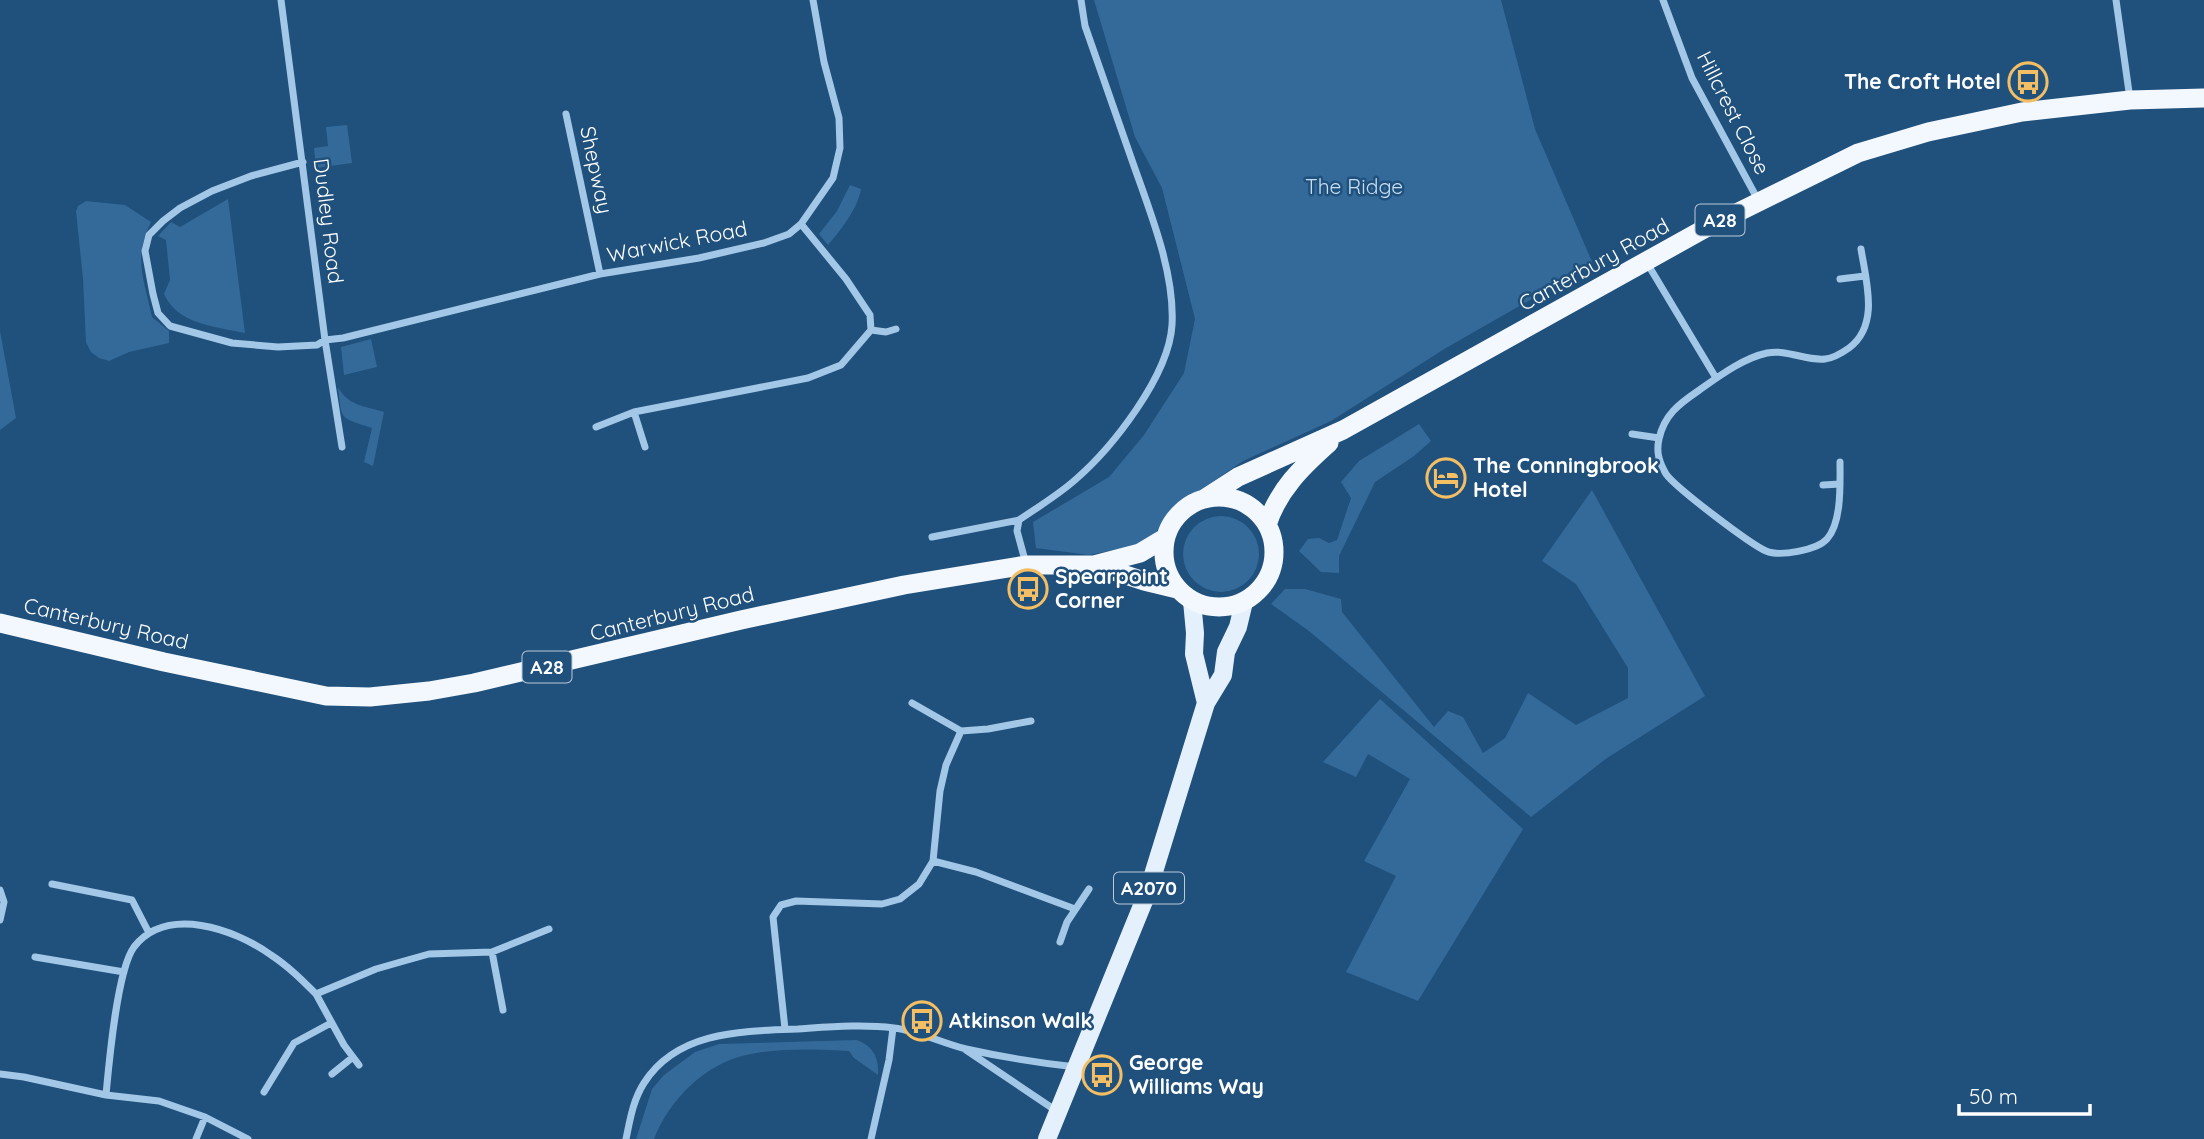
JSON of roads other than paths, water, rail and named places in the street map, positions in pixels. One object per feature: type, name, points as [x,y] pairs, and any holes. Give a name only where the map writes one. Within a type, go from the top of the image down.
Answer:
[{"type":"highway","name":"Canterbury Road","points":[[1204,499],[1238,477],[1343,430],[1758,201],[1858,153],[1928,132],[2022,112],[2130,100],[2204,98]]},
{"type":"highway","name":"Canterbury Road","points":[[1267,525],[1282,491],[1306,464],[1343,430]]},
{"type":"highway","points":[[1222,497],[1240,501],[1256,511],[1267,525],[1273,539],[1275,554],[1272,569],[1261,588],[1244,602],[1227,607],[1209,607],[1184,595],[1168,573],[1164,556],[1165,538],[1173,521],[1187,507],[1204,499],[1222,497]]},
{"type":"highway","name":"Canterbury Road","points":[[0,623],[177,665],[326,696],[370,697],[474,683],[854,595],[1026,565],[1094,565],[1140,553],[1165,538]]},
{"type":"highway","name":"Canterbury Road","points":[[1094,565],[1184,595]]},
{"type":"main road","points":[[1184,595],[1195,633],[1194,654],[1206,703]]},
{"type":"main road","name":"A2070","points":[[1047,1139],[1148,891],[1206,703],[1223,675],[1226,652],[1238,627],[1244,602]]},
{"type":"street","name":"Dudley Road","points":[[281,0],[325,340],[342,447]]},
{"type":"street","name":"Warwick Road","points":[[303,162],[251,176],[212,191],[180,208],[149,235],[145,251],[158,313],[170,326],[244,344],[278,347],[317,345],[325,340],[343,338],[600,274],[699,258],[764,243],[789,234],[801,224],[833,178],[840,148],[839,118],[824,62],[813,0]]},
{"type":"street","points":[[932,537],[1019,520],[1083,473],[1139,407],[1165,353],[1172,327],[1171,298],[1156,225],[1085,26],[1081,0]]},
{"type":"street","name":"Hillcrest Close","points":[[1663,0],[1692,78],[1758,201]]},
{"type":"street","points":[[2116,0],[2130,100]]},
{"type":"street","name":"Shepway","points":[[566,114],[600,274]]},
{"type":"street","points":[[596,427],[634,412],[808,378],[841,365],[871,330],[870,315],[846,279],[801,224]]},
{"type":"street","points":[[1840,462],[1839,512],[1827,539],[1807,550],[1769,552],[1752,543],[1667,475],[1658,457],[1659,438],[1667,417],[1675,407],[1716,378],[1751,359],[1768,353],[1827,359],[1850,348],[1859,339],[1868,320],[1868,295],[1861,249]]},
{"type":"street","points":[[1646,262],[1716,378]]},
{"type":"street","points":[[1840,279],[1865,276]]},
{"type":"street","points":[[871,330],[886,332],[896,329]]},
{"type":"street","points":[[634,412],[645,447]]},
{"type":"street","points":[[1632,434],[1659,438]]},
{"type":"street","points":[[1823,485],[1840,484]]},
{"type":"street","points":[[1019,520],[1017,531],[1026,565]]},
{"type":"street","points":[[912,703],[961,731],[1031,721]]},
{"type":"street","points":[[785,1029],[773,917],[781,905],[796,901],[881,904],[900,899],[919,884],[933,861],[945,768],[961,731]]},
{"type":"street","points":[[933,861],[976,872],[1075,909]]},
{"type":"street","points":[[52,884],[132,900],[149,933]]},
{"type":"street","points":[[1060,942],[1075,909],[1089,889]]},
{"type":"street","points":[[0,890],[4,902],[0,920]]},
{"type":"street","points":[[106,1095],[124,972],[134,948],[149,933],[163,925],[210,928],[240,937],[271,954],[316,994],[331,1023],[359,1065]]},
{"type":"street","points":[[316,994],[376,969],[429,954],[492,952],[549,929]]},
{"type":"street","points":[[492,952],[503,1010]]},
{"type":"street","points":[[36,957],[124,972]]},
{"type":"street","points":[[264,1092],[294,1043],[331,1023]]},
{"type":"street","points":[[626,1139],[632,1109],[643,1084],[657,1066],[682,1047],[718,1035],[785,1029],[893,1028],[920,1033],[963,1048],[1024,1061],[1076,1067]]},
{"type":"street","points":[[871,1139],[889,1060],[893,1028]]},
{"type":"street","points":[[963,1048],[1058,1112]]},
{"type":"street","points":[[332,1074],[353,1056]]},
{"type":"street","points":[[0,1074],[106,1095],[159,1101],[205,1117],[248,1139]]},
{"type":"street","points":[[196,1139],[205,1117]]},
{"type":"place","name":"The Croft Hotel","points":[[2028,82]]},
{"type":"place","name":"The Conningbrook Hotel","points":[[1446,478]]},
{"type":"place","name":"Spearpoint Corner","points":[[1028,589]]},
{"type":"place","name":"Atkinson Walk","points":[[922,1021]]},
{"type":"place","name":"George Williams Way","points":[[1102,1075]]},
{"type":"park label","name":"The Ridge","points":[[1354,187]]}]
